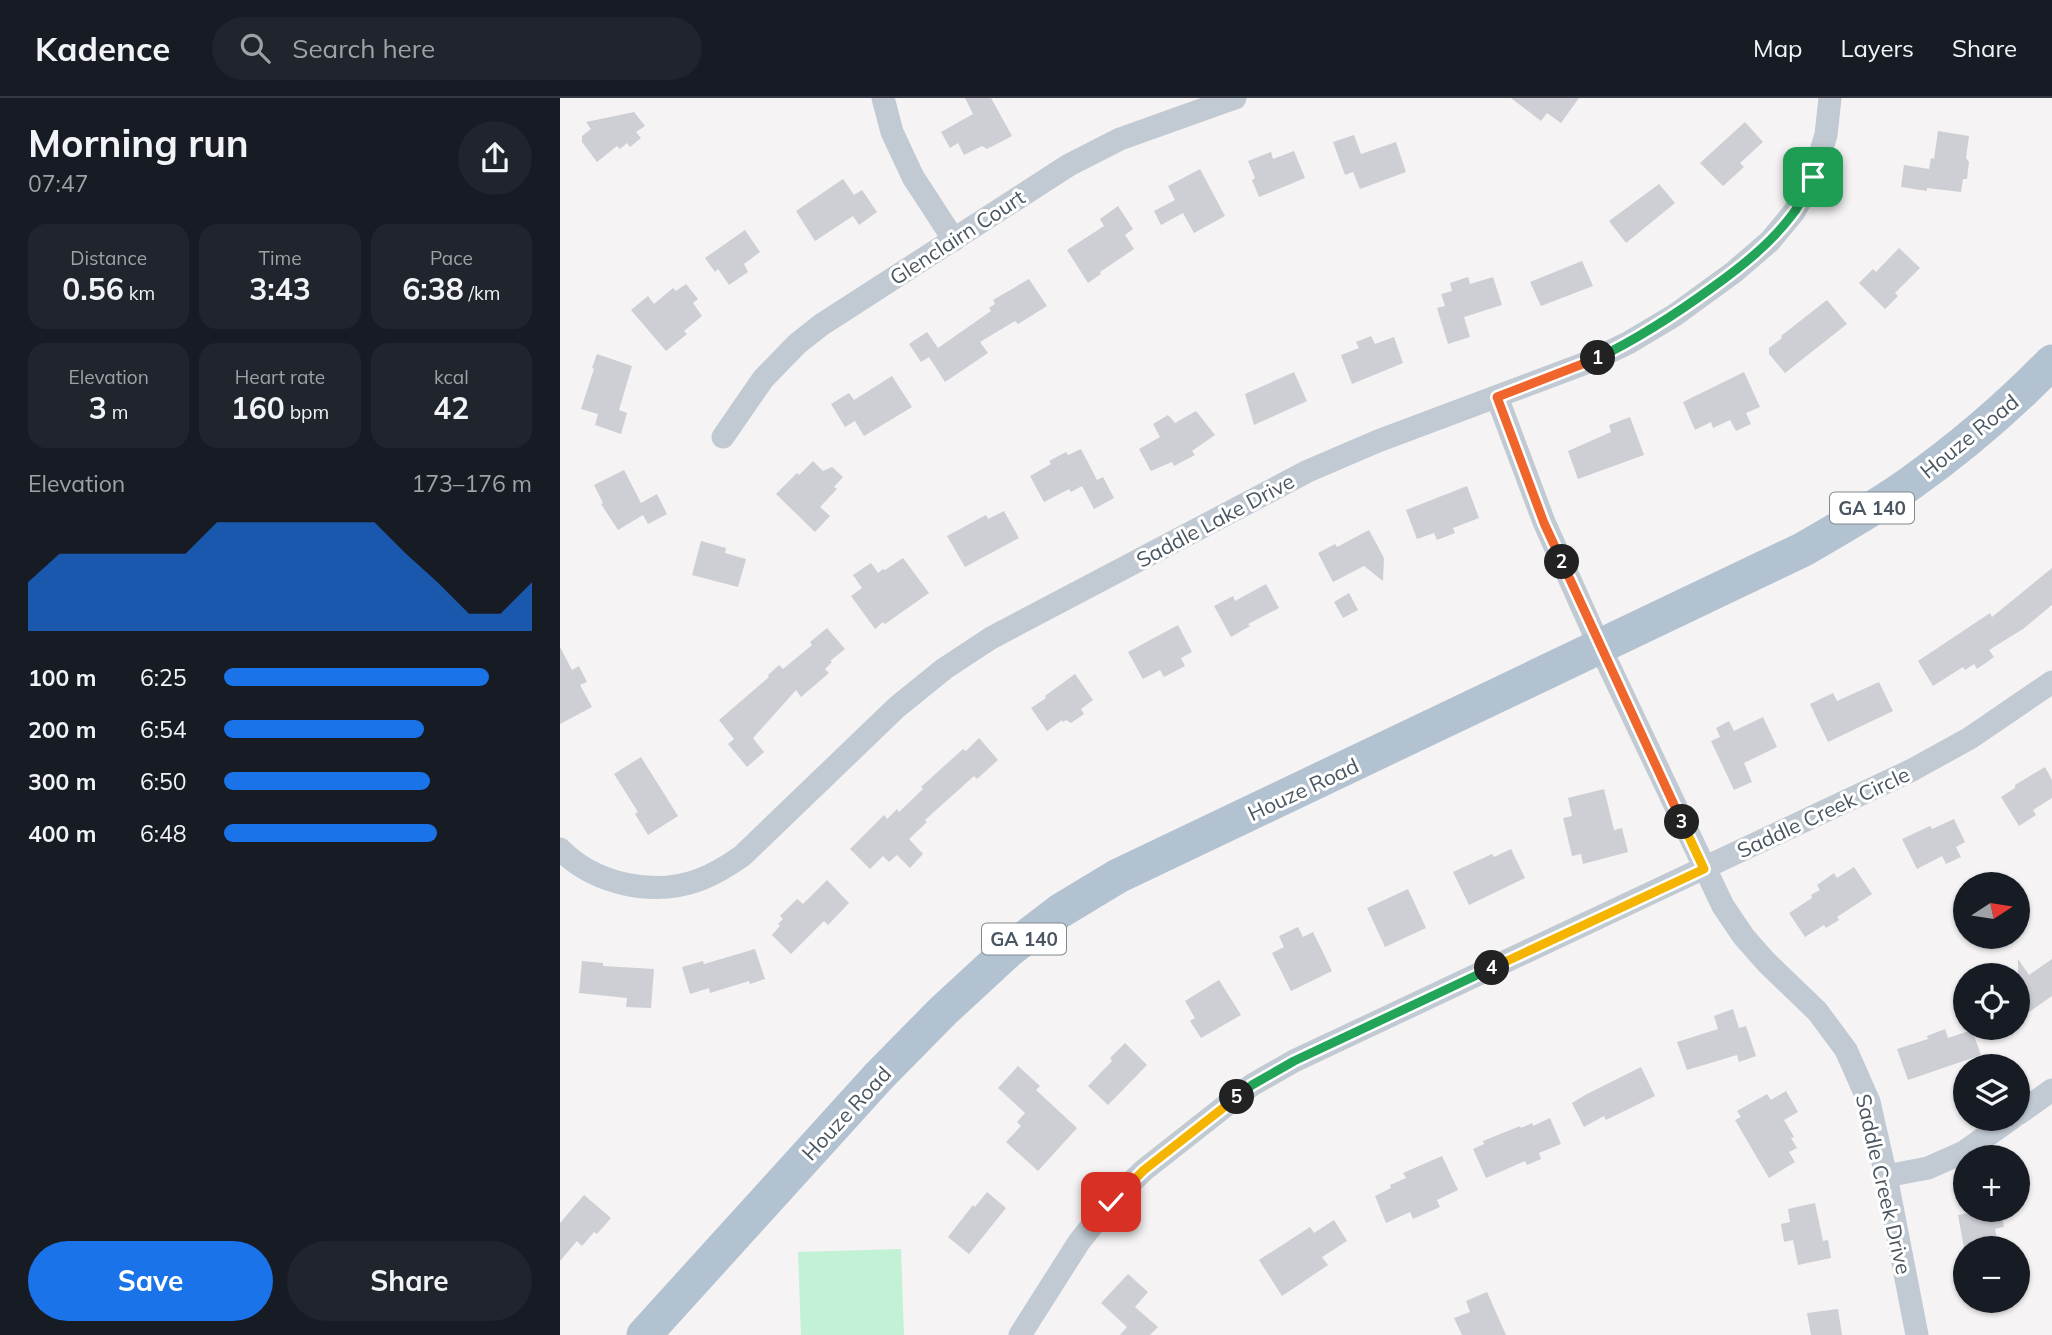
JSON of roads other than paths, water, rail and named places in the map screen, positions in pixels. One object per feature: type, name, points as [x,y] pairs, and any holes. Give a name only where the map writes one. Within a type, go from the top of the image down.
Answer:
[{"type":"main road","name":"Houze Road","points":[[644,1335],[897,1057],[1008,951],[1060,911],[1118,876],[1802,550],[1909,485],[1967,440],[2052,362]]},
{"type":"street","points":[[883,98],[892,132],[913,177],[954,240]]},
{"type":"street","name":"Glenclairn Court","points":[[723,437],[762,379],[797,344],[821,325],[1069,166],[1120,139],[1235,98]]},
{"type":"street","name":"Saddle Lake Drive","points":[[560,849],[591,872],[628,885],[661,888],[696,881],[720,871],[742,856],[898,707],[944,670],[991,638],[1308,471],[1378,441],[1586,363],[1629,343],[1675,315],[1734,272],[1770,241],[1794,212],[1813,177],[1826,135],[1830,98]]},
{"type":"street","name":"Saddle Creek Drive","points":[[1497,397],[1544,523],[1723,906],[1744,937],[1817,1011],[1846,1050],[1869,1102],[1917,1335]]},
{"type":"street","name":"Saddle Creek Circle","points":[[1022,1334],[1079,1242],[1111,1202],[1144,1170],[1252,1085],[1294,1061],[1912,770],[1969,738],[2052,682]]},
{"type":"street","points":[[2030,1106],[2052,1090]]},
{"type":"street","points":[[1886,1176],[1928,1168],[1964,1152],[1994,1131]]}]
